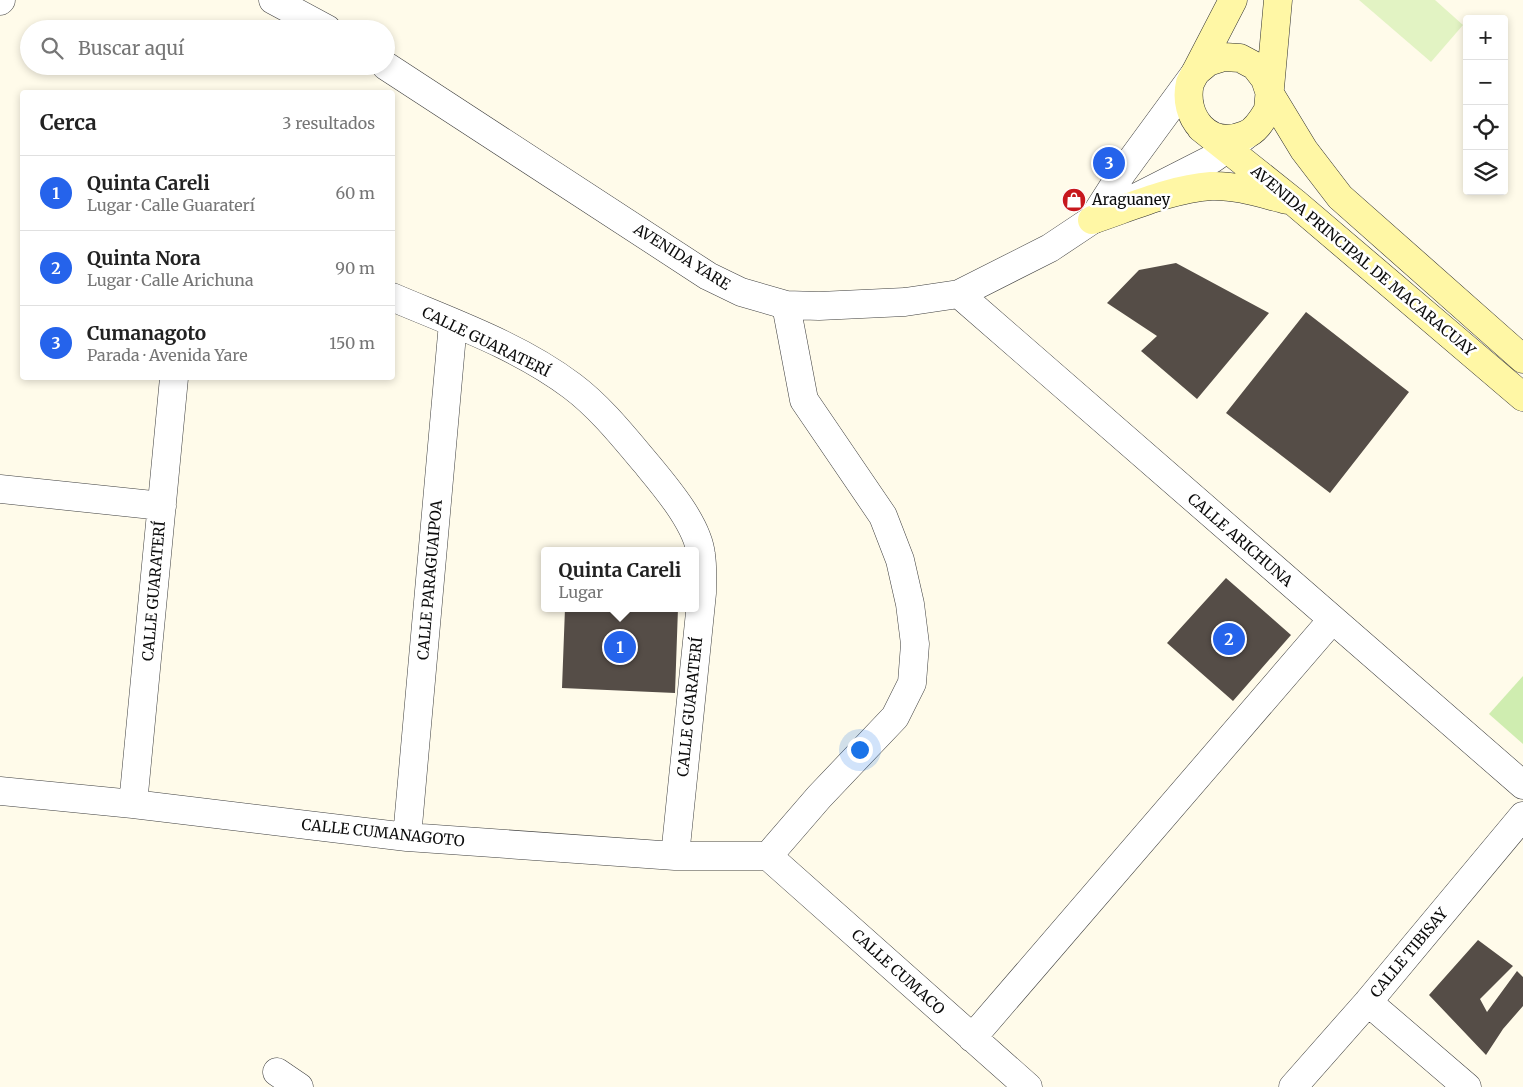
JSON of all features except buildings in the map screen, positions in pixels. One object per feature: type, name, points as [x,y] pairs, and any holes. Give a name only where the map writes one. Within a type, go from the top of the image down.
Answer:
[{"type":"street","points":[[273,0],[310,20]]},
{"type":"street","points":[[1233,0],[1196,72],[1187,95],[1190,113],[1201,128],[1211,135],[1235,138],[1237,141],[1260,125],[1268,110],[1278,0]]},
{"type":"street","name":"AVENIDA PRINCIPAL DE MACARACUAY","points":[[1196,72],[1208,62],[1224,57],[1240,58],[1254,66],[1265,79],[1270,94],[1304,150],[1340,197],[1523,359]]},
{"type":"street","name":"AVENIDA YARE","points":[[395,72],[708,276],[741,292],[786,305],[819,306],[895,302],[959,294],[1050,248],[1092,220],[1212,159],[1237,141]]},
{"type":"street","name":"AVENIDA YARE","points":[[1092,220],[1122,173],[1196,72]]},
{"type":"street","name":"AVENIDA PRINCIPAL DE MACARACUAY","points":[[1237,141],[1294,202],[1523,397]]},
{"type":"street","points":[[1092,220],[1180,191],[1212,186],[1259,193],[1294,202]]},
{"type":"street","name":"CALLE ARICHUNA","points":[[959,294],[1523,785]]},
{"type":"street","name":"CALLE GUARATERÍ","points":[[395,298],[533,361],[572,386],[608,419],[666,487],[688,520],[702,554],[702,593],[675,856]]},
{"type":"street","points":[[768,856],[819,797],[895,718],[912,683],[915,644],[910,604],[900,560],[883,516],[804,400],[786,305]]},
{"type":"street","name":"CALLE PARAGUAIPOA","points":[[407,837],[453,323]]},
{"type":"street","name":"CALLE GUARATERÍ","points":[[133,804],[174,380]]},
{"type":"street","points":[[0,489],[162,506]]},
{"type":"street","points":[[972,1038],[1332,620]]},
{"type":"street","name":"CALLE CUMANAGOTO","points":[[0,791],[133,804],[407,837],[675,856],[768,856]]},
{"type":"street","name":"CALLE TIBISAY","points":[[1293,1087],[1368,1002],[1523,816]]},
{"type":"street","name":"CALLE CUMACO","points":[[768,856],[1028,1087]]},
{"type":"street","points":[[1368,1002],[1467,1087]]},
{"type":"street","points":[[277,1072],[299,1087]]},
{"type":"green space","points":[[1359,0],[1435,0],[1463,25],[1431,62]]},
{"type":"green space","points":[[1523,676],[1523,744],[1489,714]]},
{"type":"place","name":"Cumanagoto","points":[[1109,163]]},
{"type":"place","name":"Araguaney","points":[[1074,200]]},
{"type":"place","name":"Quinta Nora","points":[[1229,639]]},
{"type":"place","name":"Quinta Careli","points":[[620,647]]}]
